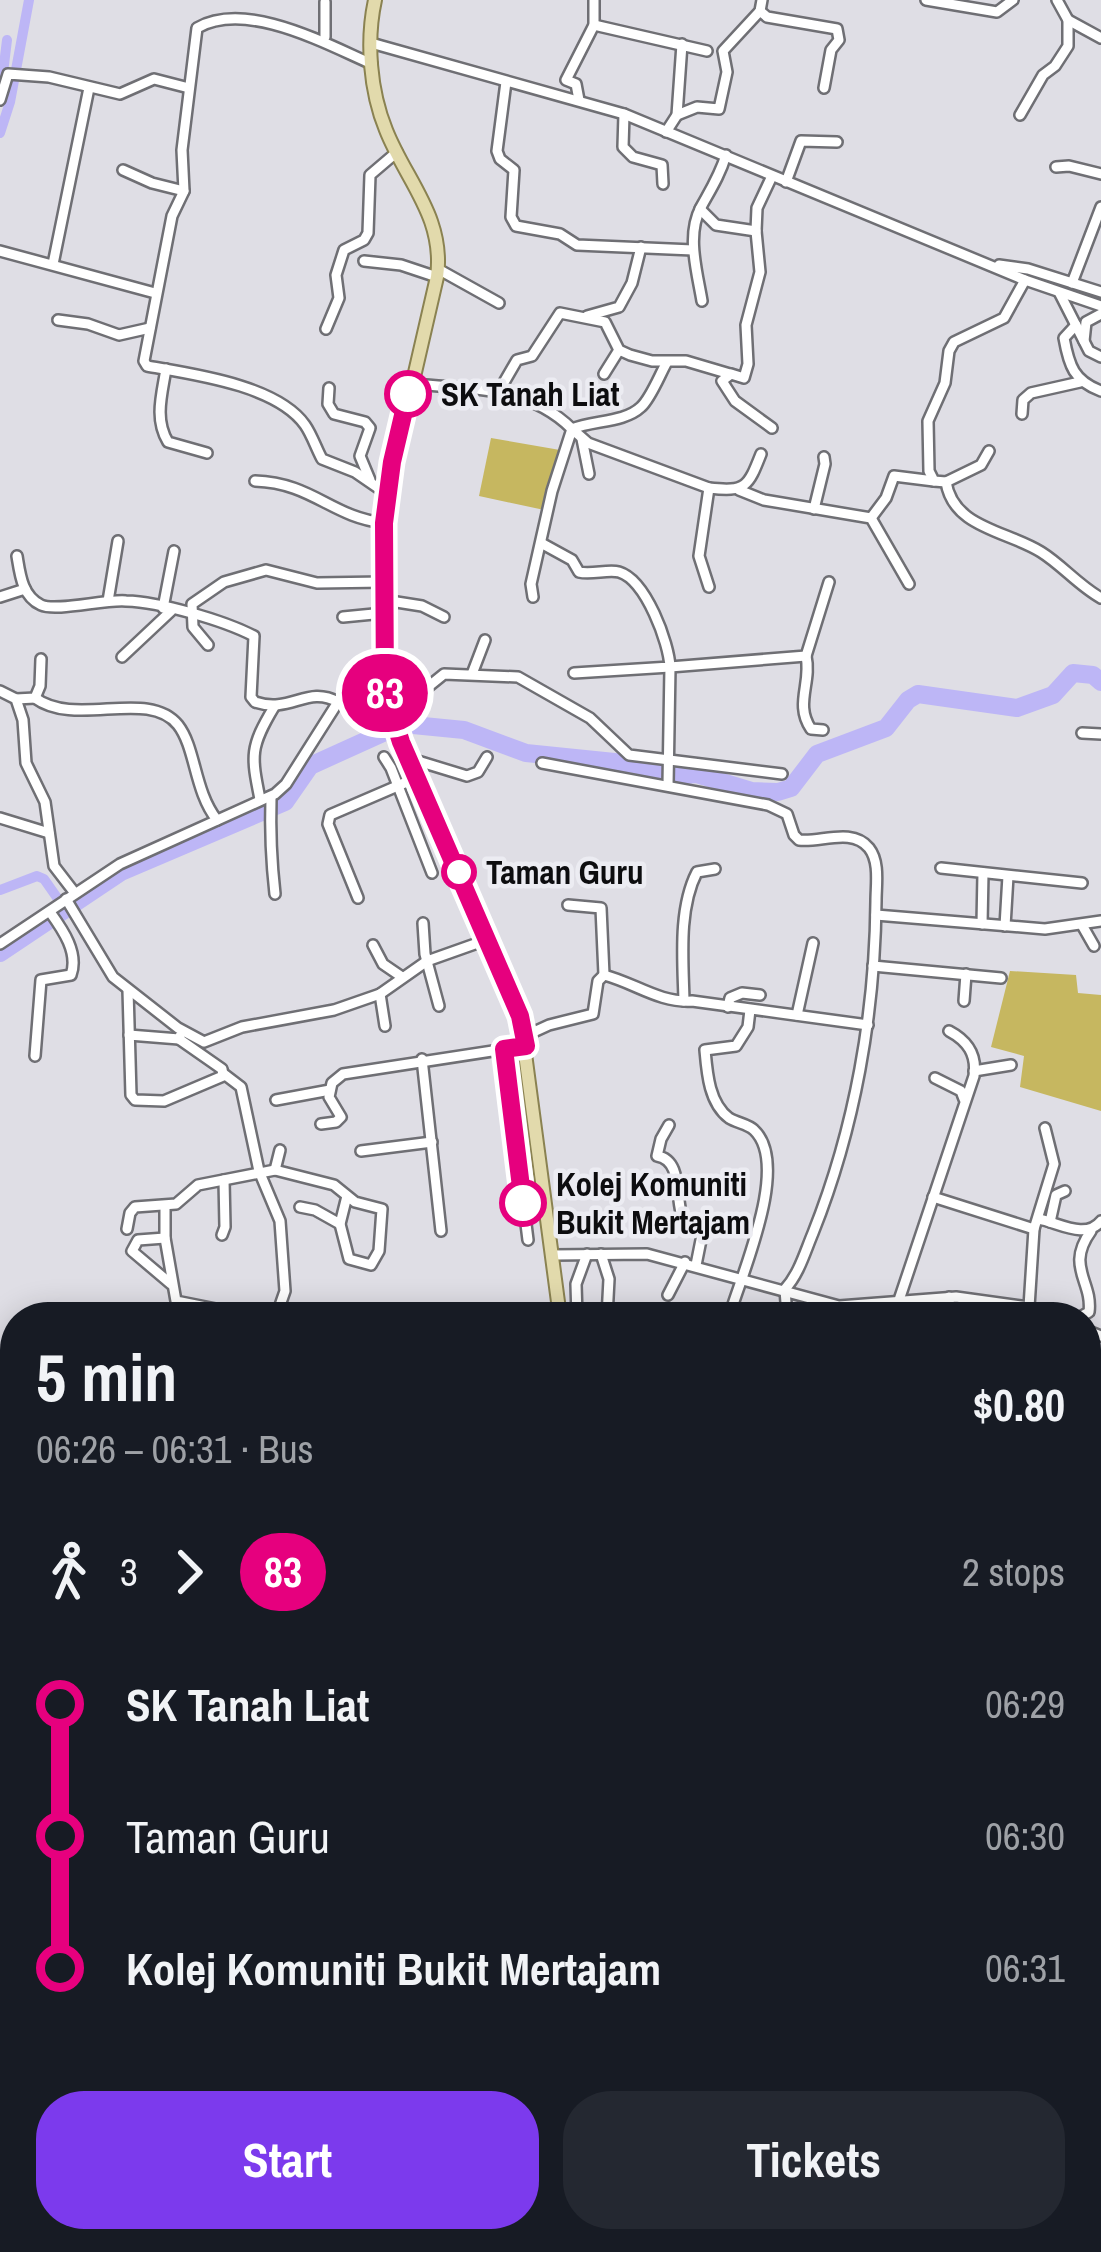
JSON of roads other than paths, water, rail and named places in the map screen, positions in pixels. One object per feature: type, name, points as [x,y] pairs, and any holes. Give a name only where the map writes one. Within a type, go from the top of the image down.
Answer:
[{"type":"main road","points":[[375,0],[371,44],[376,98],[437,236],[437,273],[387,494],[385,693],[416,778],[488,939],[525,1041],[559,1302]]},
{"type":"street","points":[[579,100],[576,84],[566,80],[594,25],[594,0]]},
{"type":"street","points":[[926,0],[997,12],[1013,0]]},
{"type":"street","points":[[1020,115],[1043,75],[1068,46],[1068,20],[1057,0]]},
{"type":"street","points":[[325,2],[325,37]]},
{"type":"street","points":[[677,115],[697,106],[719,109],[727,72],[723,51],[761,6],[767,17],[837,29],[839,40],[831,50],[824,88]]},
{"type":"street","points":[[372,64],[339,50],[325,37],[267,13],[210,15],[197,28],[182,150],[184,191],[172,216],[145,364],[232,382],[268,398],[303,421],[322,459],[355,472],[387,494]]},
{"type":"street","points":[[1068,20],[1101,38]]},
{"type":"street","points":[[594,25],[707,51]]},
{"type":"street","points":[[371,44],[624,114],[1101,310]]},
{"type":"street","points":[[666,132],[677,115],[682,44]]},
{"type":"street","points":[[0,100],[8,74],[49,77],[120,94],[154,80],[189,88]]},
{"type":"street","points":[[506,82],[497,152],[514,170],[511,222],[560,234],[577,245],[693,250]]},
{"type":"street","points":[[53,264],[89,88]]},
{"type":"street","points":[[624,114],[623,147],[633,157],[662,165],[663,184]]},
{"type":"street","points":[[786,182],[800,141],[837,142]]},
{"type":"street","points":[[326,329],[339,298],[336,275],[344,250],[368,233],[370,176],[397,152]]},
{"type":"street","points":[[702,301],[693,250],[700,208],[716,184],[726,155]]},
{"type":"street","points":[[1057,167],[1101,174]]},
{"type":"street","points":[[123,170],[184,191]]},
{"type":"street","points":[[499,391],[517,360],[532,356],[560,313],[605,322],[619,350],[652,362],[686,361],[744,378],[748,369],[746,325],[760,272],[757,208],[772,176]]},
{"type":"street","points":[[1072,283],[1101,206]]},
{"type":"street","points":[[700,208],[716,225],[756,231]]},
{"type":"street","points":[[587,316],[619,307],[632,283],[641,247]]},
{"type":"street","points":[[0,251],[155,293]]},
{"type":"street","points":[[364,261],[437,273],[499,303]]},
{"type":"street","points":[[988,263],[1028,269],[1101,292]]},
{"type":"street","points":[[1024,280],[1004,318],[954,342],[949,351],[945,383],[928,422],[929,471],[962,514],[1042,552],[1101,598]]},
{"type":"street","points":[[1059,294],[1084,343],[1092,355],[1101,357]]},
{"type":"street","points":[[1084,343],[1086,322],[1101,310]]},
{"type":"street","points":[[58,320],[118,335],[150,328]]},
{"type":"street","points":[[1076,325],[1064,338],[1071,369],[1080,382],[1101,391]]},
{"type":"street","points":[[604,374],[619,350]]},
{"type":"street","points":[[572,429],[642,407],[667,362]]},
{"type":"street","points":[[166,369],[161,431],[168,442],[207,453]]},
{"type":"street","points":[[731,374],[722,387],[772,428]]},
{"type":"street","points":[[1022,414],[1023,400],[1031,393],[1080,382]]},
{"type":"street","points":[[410,384],[531,398],[582,440],[709,488],[871,518]]},
{"type":"street","points":[[329,388],[328,404],[334,414],[365,422],[370,428],[361,456],[371,485]]},
{"type":"street","points":[[533,597],[531,584],[552,491],[572,429]]},
{"type":"street","points":[[582,440],[589,474]]},
{"type":"street","points":[[871,518],[894,476],[940,481],[981,465],[989,451]]},
{"type":"street","points":[[739,490],[750,482],[761,454]]},
{"type":"street","points":[[814,509],[824,457]]},
{"type":"street","points":[[255,481],[286,482],[362,520],[384,523]]},
{"type":"street","points":[[709,488],[699,556],[709,587]]},
{"type":"street","points":[[871,518],[909,584]]},
{"type":"street","points":[[108,601],[118,541]]},
{"type":"street","points":[[541,543],[572,560],[579,572],[625,574],[658,619],[669,650],[669,771]]},
{"type":"street","points":[[122,657],[167,609],[174,551]]},
{"type":"street","points":[[17,556],[25,589],[50,609],[129,601],[212,617],[254,636],[251,698],[255,703],[274,707],[314,696],[338,702],[385,693],[418,695],[444,674],[518,677],[590,718],[623,752],[782,810],[794,836],[803,842],[835,837],[862,842],[876,861],[868,1024],[859,1078],[821,1212],[794,1280],[785,1289],[786,1302]]},
{"type":"street","points":[[208,645],[193,627],[195,601],[224,582],[266,570],[317,583],[384,582]]},
{"type":"street","points":[[823,730],[811,729],[801,704],[809,669],[806,656],[829,583]]},
{"type":"street","points":[[0,597],[25,589]]},
{"type":"street","points":[[343,617],[384,607],[422,606],[444,617]]},
{"type":"street","points":[[472,674],[485,640]]},
{"type":"street","points":[[574,673],[806,656]]},
{"type":"street","points":[[35,698],[41,659]]},
{"type":"street","points":[[0,691],[16,699],[35,698],[62,712],[116,706],[151,711],[172,720],[181,730],[202,800],[217,820]]},
{"type":"street","points":[[16,699],[23,720],[26,764],[42,791],[53,866],[72,910],[108,970],[241,1087],[260,1173],[280,1221],[285,1291],[281,1302]]},
{"type":"street","points":[[0,944],[120,864],[268,802],[286,784],[338,702]]},
{"type":"street","points":[[274,707],[255,747],[252,770],[274,821],[268,837],[275,894]]},
{"type":"street","points":[[1082,733],[1101,734]]},
{"type":"street","points":[[384,757],[433,873]]},
{"type":"street","points":[[408,758],[467,776],[478,772],[487,757]]},
{"type":"street","points":[[542,764],[782,774]]},
{"type":"street","points":[[358,898],[329,818],[334,810],[416,778]]},
{"type":"street","points":[[0,818],[49,833]]},
{"type":"street","points":[[941,868],[1082,883]]},
{"type":"street","points":[[684,1001],[683,941],[690,884],[697,872],[715,869]]},
{"type":"street","points":[[982,924],[983,873]]},
{"type":"street","points":[[1005,926],[1008,876]]},
{"type":"street","points":[[276,1100],[330,1090],[343,1074],[504,1049],[596,1011],[598,981],[604,975],[601,908],[568,905]]},
{"type":"street","points":[[35,1056],[41,980],[71,975],[74,967],[70,946],[50,912]]},
{"type":"street","points":[[876,914],[1045,929],[1101,921]]},
{"type":"street","points":[[423,923],[439,1006]]},
{"type":"street","points":[[1082,925],[1094,946]]},
{"type":"street","points":[[129,1035],[180,1034],[204,1042],[242,1027],[334,1010],[380,994],[427,962],[488,939]]},
{"type":"street","points":[[797,1015],[813,944]]},
{"type":"street","points":[[374,945],[383,964],[402,977]]},
{"type":"street","points":[[873,966],[1001,978]]},
{"type":"street","points":[[964,1001],[966,974]]},
{"type":"street","points":[[604,975],[628,980],[663,1000],[868,1024]]},
{"type":"street","points":[[128,989],[131,1095],[135,1100],[176,1098],[224,1074]]},
{"type":"street","points":[[380,994],[385,1027]]},
{"type":"street","points":[[728,1007],[737,994],[760,995]]},
{"type":"street","points":[[733,1302],[769,1185],[768,1163],[754,1130],[729,1118],[717,1105],[705,1050],[736,1046],[748,1027],[750,1010]]},
{"type":"street","points":[[899,1300],[974,1071],[968,1043],[949,1031]]},
{"type":"street","points":[[504,1049],[528,1240]]},
{"type":"street","points":[[422,1059],[441,1232]]},
{"type":"street","points":[[974,1071],[1011,1064]]},
{"type":"street","points":[[935,1078],[962,1091],[964,1099]]},
{"type":"street","points":[[321,1124],[341,1117],[330,1090]]},
{"type":"street","points":[[668,1295],[691,1264],[704,1230],[684,1223],[674,1163],[657,1156],[669,1125]]},
{"type":"street","points":[[1034,1302],[1041,1223],[1054,1164],[1045,1128]]},
{"type":"street","points":[[361,1151],[432,1142]]},
{"type":"street","points":[[275,1171],[280,1150]]},
{"type":"street","points":[[127,1229],[135,1208],[176,1204],[198,1185],[275,1171],[334,1185],[346,1196],[384,1213],[379,1251],[370,1265],[349,1259],[340,1224],[346,1196]]},
{"type":"street","points":[[221,1235],[224,1180]]},
{"type":"street","points":[[1041,1223],[1055,1195],[1065,1191]]},
{"type":"street","points":[[933,1198],[1041,1223],[1097,1229],[1081,1252],[1080,1277],[1090,1302]]},
{"type":"street","points":[[165,1206],[172,1293],[179,1302]]},
{"type":"street","points":[[300,1208],[316,1210],[340,1224]]},
{"type":"street","points":[[165,1238],[138,1240],[132,1251],[171,1284]]},
{"type":"street","points":[[577,1302],[576,1283],[587,1254]]},
{"type":"street","points":[[601,1254],[609,1279],[608,1302]]},
{"type":"street","points":[[554,1255],[647,1254],[819,1302]]},
{"type":"street","points":[[950,1297],[950,1302]]},
{"type":"street","points":[[889,1302],[950,1297],[980,1302]]},
{"type":"waterway","points":[[0,133],[29,0]]},
{"type":"waterway","points":[[0,73],[7,40]]},
{"type":"waterway","points":[[413,725],[464,730],[526,753],[634,764],[676,776],[696,774],[752,791],[778,792],[791,788],[817,754],[886,728],[918,694],[1017,708],[1053,695],[1073,673],[1093,675],[1101,682]]},
{"type":"waterway","points":[[0,953],[121,872],[285,802],[310,766],[385,732]]},
{"type":"waterway","points":[[0,890],[37,876],[65,909]]},
{"type":"place","name":"SK Tanah Liat","points":[[408,394]]},
{"type":"place","name":"Taman Guru","points":[[459,872]]},
{"type":"place","name":"Kolej Komuniti Bukit Mertajam","points":[[523,1203]]}]
